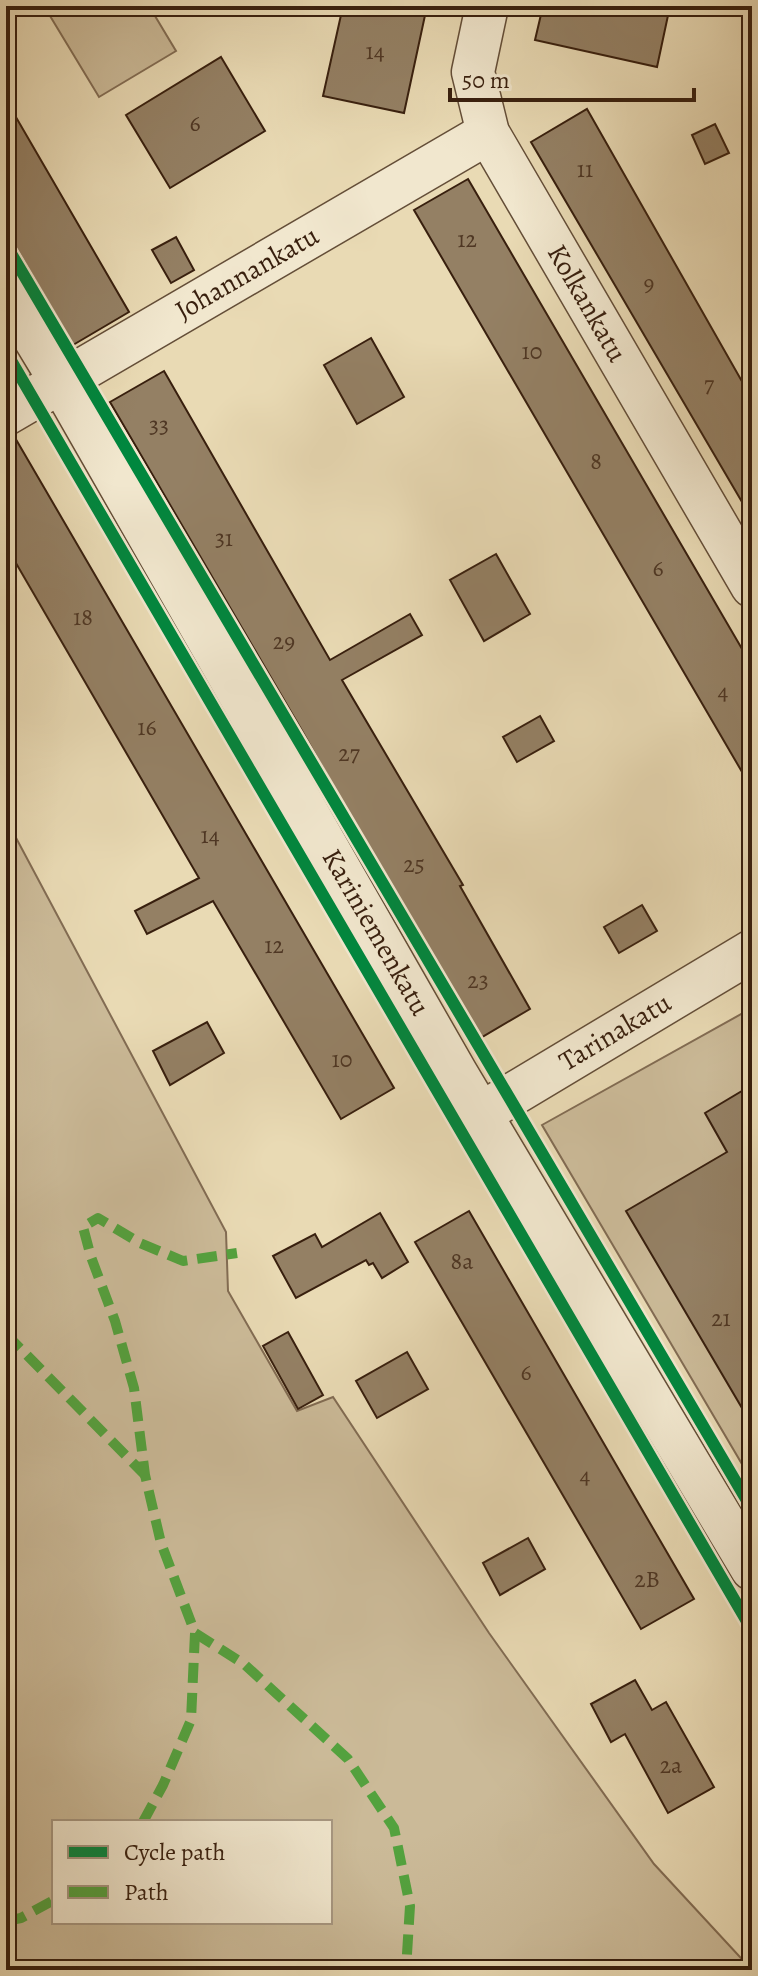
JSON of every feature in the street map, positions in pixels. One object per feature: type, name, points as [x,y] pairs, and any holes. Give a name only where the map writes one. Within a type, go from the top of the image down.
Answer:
[{"type":"street","name":"Kolkankatu","points":[[487,6],[473,72],[488,133],[752,586]]},
{"type":"street","name":"Johannankatu","points":[[6,414],[488,133]]},
{"type":"street","name":"Kariniemenkatu","points":[[6,291],[480,1114],[752,1569]]},
{"type":"street","name":"Tarinakatu","points":[[480,1114],[752,951]]},
{"type":"shaded area","points":[[44,6],[149,6],[176,51],[99,97]]},
{"type":"shaded area","points":[[6,819],[226,1232],[228,1291],[297,1411],[333,1397],[489,1633],[654,1864],[752,1970],[6,1970]]},
{"type":"shaded area","points":[[752,1008],[752,1481],[542,1125]]},
{"type":"building","points":[[343,6],[427,6],[404,113],[323,96]]},
{"type":"building","points":[[543,6],[670,6],[657,67],[535,40]]},
{"type":"building","points":[[221,57],[265,131],[170,188],[126,115]]},
{"type":"building","points":[[6,100],[129,312],[73,345],[6,230]]},
{"type":"building","points":[[587,109],[752,399],[752,519],[531,142]]},
{"type":"building","points":[[715,124],[729,153],[705,164],[692,135]]},
{"type":"building","points":[[468,179],[752,666],[752,789],[414,210]]},
{"type":"building","points":[[176,237],[194,270],[171,283],[152,250]]},
{"type":"building","points":[[371,338],[404,397],[357,424],[324,365]]},
{"type":"building","points":[[164,371],[330,660],[410,614],[422,635],[342,680],[463,885],[460,886],[530,1009],[477,1040],[301,729],[110,402]]},
{"type":"building","points":[[14,436],[394,1088],[341,1119],[213,901],[147,934],[135,911],[199,878],[6,546],[6,438]]},
{"type":"building","points":[[496,554],[530,614],[484,641],[450,580]]},
{"type":"building","points":[[540,716],[554,741],[517,762],[503,737]]},
{"type":"building","points":[[642,905],[657,931],[619,953],[604,927]]},
{"type":"building","points":[[207,1022],[224,1053],[170,1085],[153,1051]]},
{"type":"building","points":[[752,1085],[752,1425],[626,1211],[727,1152],[705,1113]]},
{"type":"building","points":[[469,1211],[694,1599],[641,1629],[415,1242]]},
{"type":"building","points":[[380,1213],[408,1262],[382,1278],[373,1263],[369,1265],[366,1260],[296,1298],[273,1256],[315,1234],[322,1247]]},
{"type":"building","points":[[288,1332],[323,1395],[298,1409],[263,1346]]},
{"type":"building","points":[[407,1352],[428,1389],[377,1418],[356,1381]]},
{"type":"building","points":[[528,1538],[545,1569],[500,1595],[483,1563]]},
{"type":"building","points":[[635,1680],[652,1710],[666,1702],[714,1787],[668,1813],[625,1734],[611,1742],[591,1704]]},
{"type":"marked path","points":[[144,1820],[191,1720],[195,1633],[161,1543],[145,1475],[134,1388],[83,1227],[98,1218],[140,1243],[183,1261],[237,1253]]},
{"type":"marked path","points":[[6,1334],[145,1475]]},
{"type":"marked path","points":[[195,1633],[244,1664],[348,1759],[394,1828],[410,1906],[406,1970]]},
{"type":"marked path","points":[[6,1921],[21,1918],[52,1901]]},
{"type":"cycle path","points":[[6,245],[752,1509]]},
{"type":"cycle path","points":[[6,352],[752,1630]]}]
